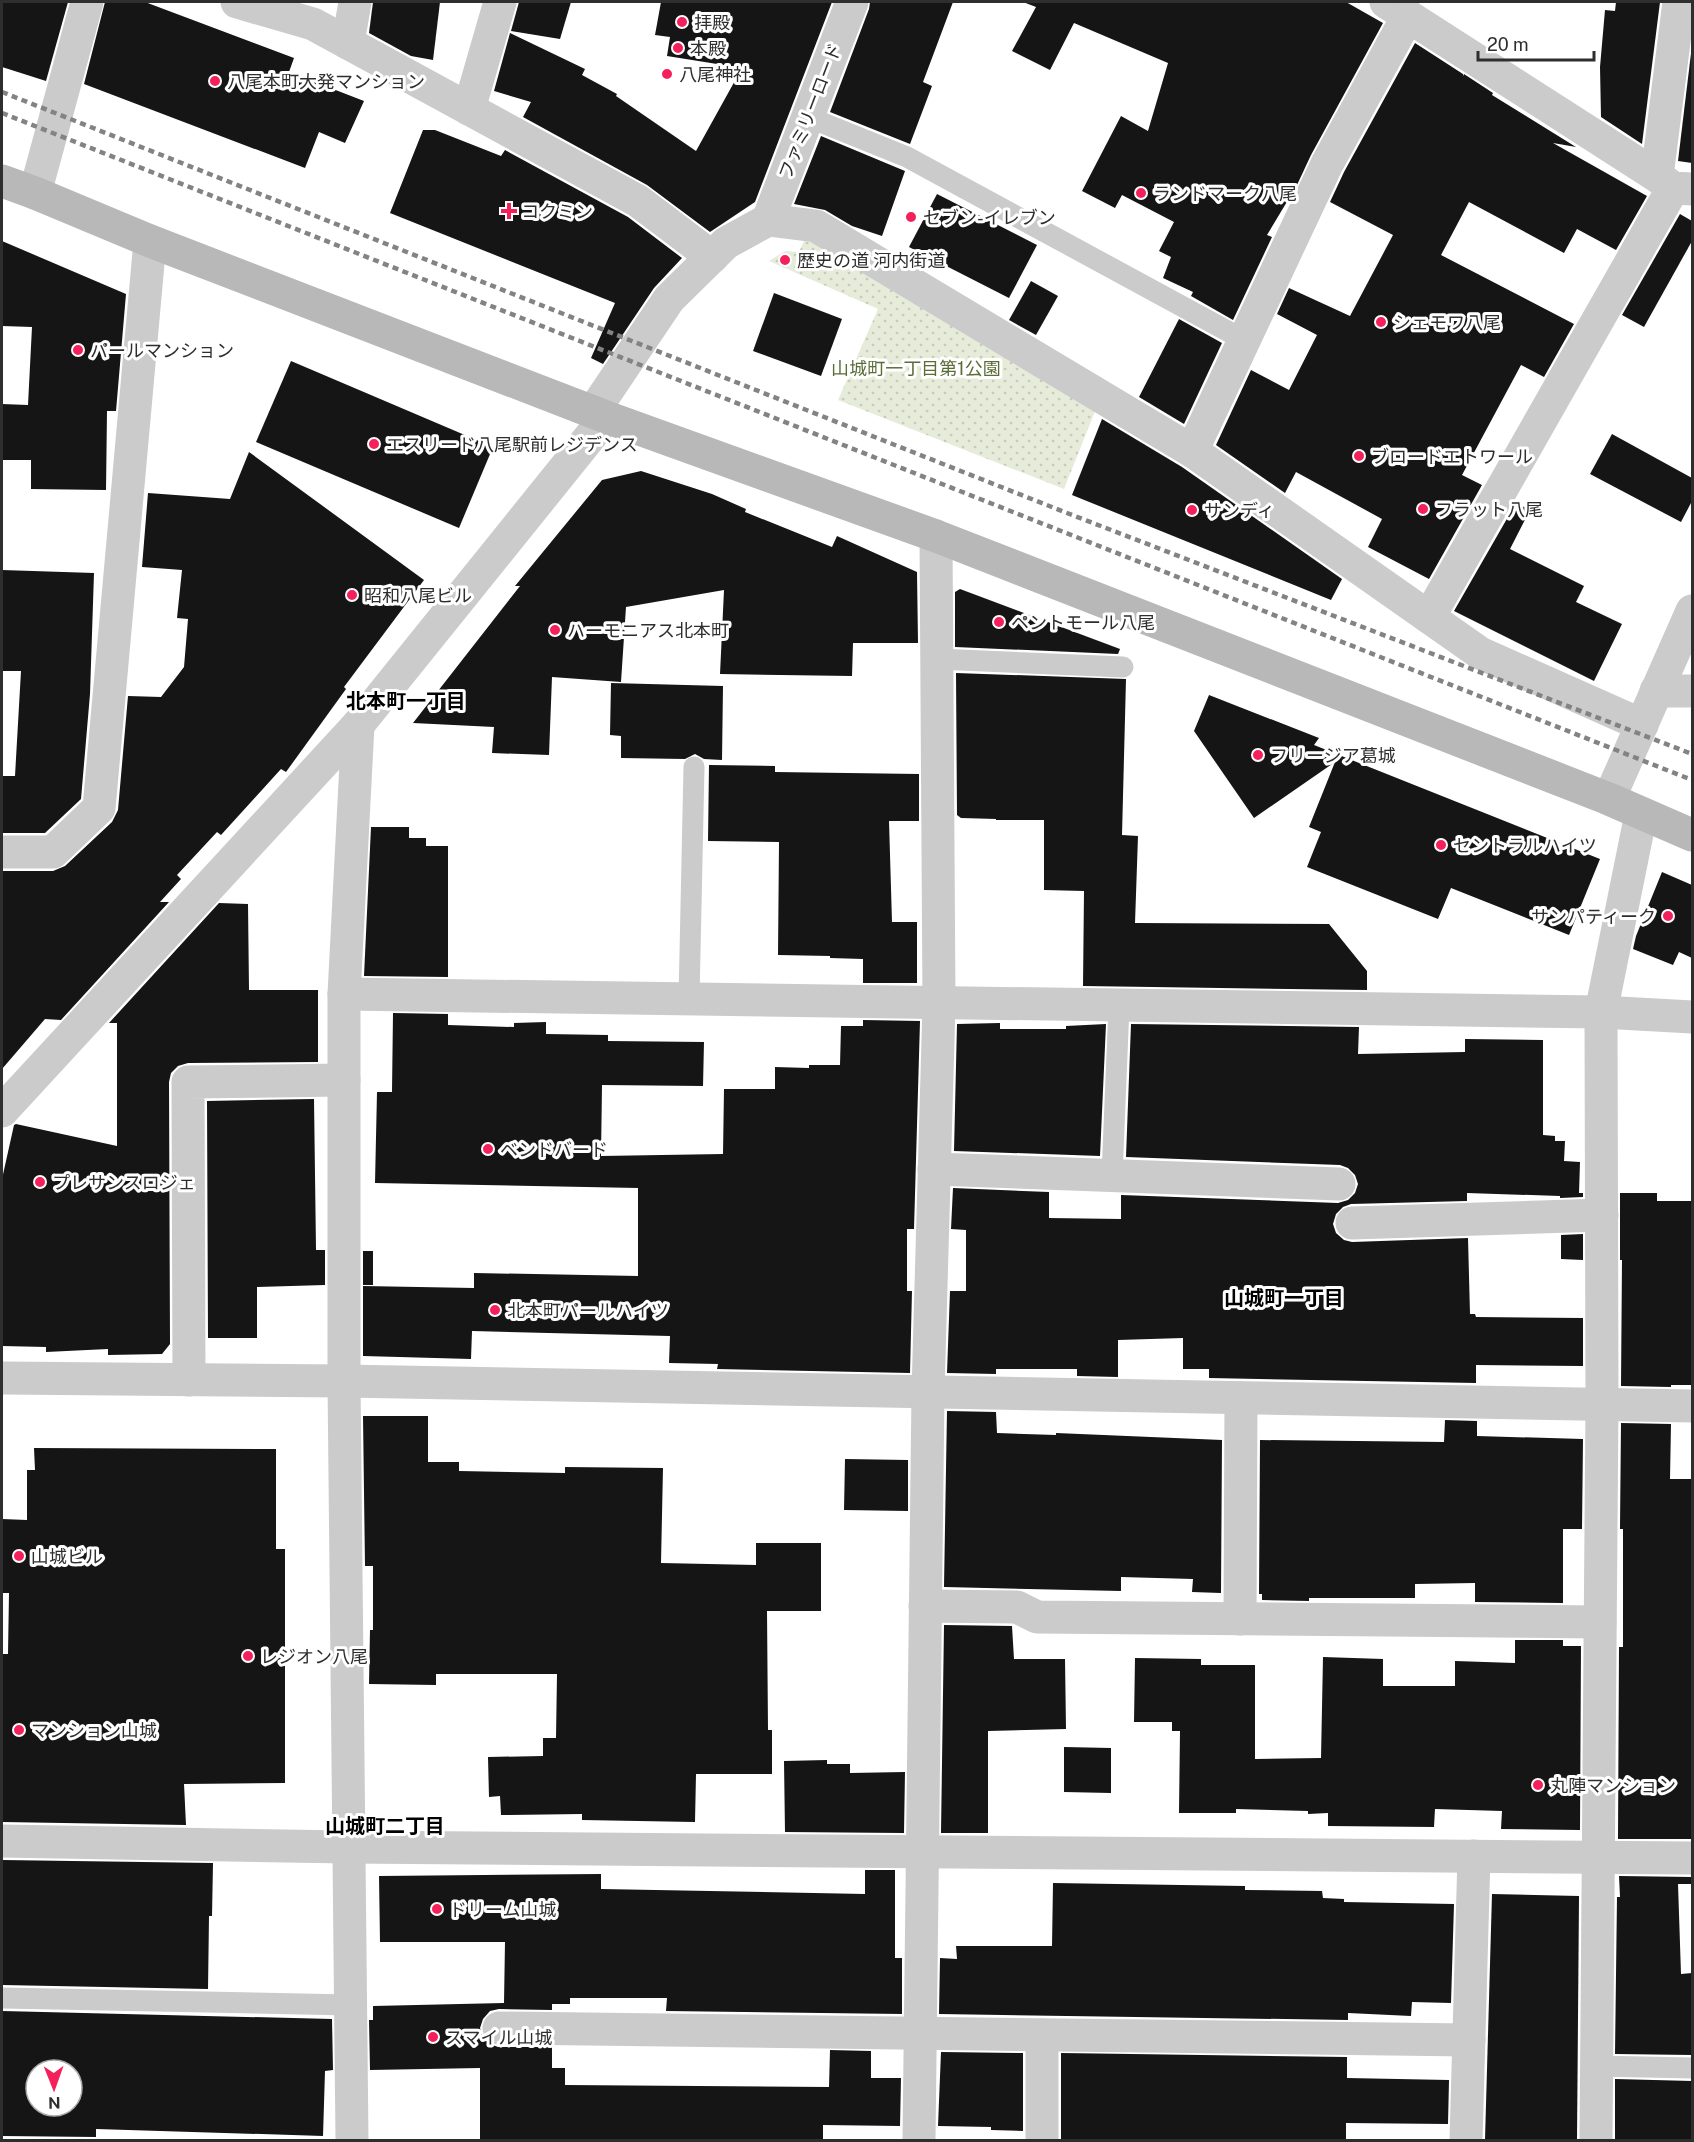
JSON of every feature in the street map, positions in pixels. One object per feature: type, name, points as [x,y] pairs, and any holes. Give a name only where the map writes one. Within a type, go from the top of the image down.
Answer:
[{"type":"street","points":[[35,193],[87,2]]},
{"type":"street","points":[[237,2],[314,24],[639,201],[712,257]]},
{"type":"street","points":[[348,43],[355,2]]},
{"type":"street","points":[[469,109],[500,2]]},
{"type":"street","name":"ファミリーロード","points":[[768,220],[852,2]]},
{"type":"street","points":[[1429,618],[1674,184],[1679,2]]},
{"type":"street","points":[[1192,451],[1397,9],[1674,184]]},
{"type":"street","points":[[2,181],[150,241],[599,415],[936,536],[1609,800],[1692,835]]},
{"type":"street","points":[[2,1111],[358,725],[599,415],[669,299],[726,243],[768,220],[816,226],[1192,451],[1480,653],[1642,725]]},
{"type":"street","points":[[2,852],[53,852],[99,808],[150,241]]},
{"type":"street","points":[[919,2140],[928,1392],[939,1004],[936,536]]},
{"type":"street","points":[[1609,800],[1692,611]]},
{"type":"street","points":[[1656,691],[1692,691]]},
{"type":"street","points":[[352,2140],[347,1846],[344,994],[358,725]]},
{"type":"street","points":[[1596,2140],[1602,1404],[1601,1012],[1641,814]]},
{"type":"street","points":[[344,994],[1601,1012],[1692,1017]]},
{"type":"street","points":[[189,1380],[188,1082],[344,1080]]},
{"type":"street","points":[[934,1169],[1339,1184]]},
{"type":"street","points":[[1352,1223],[1602,1215]]},
{"type":"street","points":[[2,1378],[344,1381],[1692,1406]]},
{"type":"street","points":[[1240,1619],[1241,1398]]},
{"type":"street","points":[[925,1606],[1017,1607],[1037,1617],[1600,1622]]},
{"type":"street","points":[[2,1841],[1692,1858]]},
{"type":"street","points":[[1466,2140],[1474,1856]]},
{"type":"street","points":[[499,2028],[920,2031],[1042,2035],[1469,2040]]},
{"type":"street","points":[[1042,2035],[1042,2140]]},
{"type":"lane","points":[[808,117],[907,158],[1244,340]]},
{"type":"lane","points":[[937,659],[1123,667]]},
{"type":"lane","points":[[688,999],[694,767]]},
{"type":"lane","points":[[1112,1176],[1119,1006]]},
{"type":"lane","points":[[2,1998],[350,2005]]},
{"type":"lane","points":[[1596,2066],[1692,2068]]},
{"type":"green space","name":"山城町一丁目第1公園","points":[[804,241],[818,243],[1096,409],[1064,489],[838,400],[878,309],[769,261],[785,251],[799,252]]},
{"type":"building","points":[[2,2],[68,2],[46,81],[2,67]]},
{"type":"building","name":"八尾本町大発マンション","points":[[105,2],[145,2],[294,58],[289,72],[364,101],[345,143],[319,132],[305,168],[84,84]]},
{"type":"building","points":[[373,2],[440,2],[433,60],[411,56],[369,33]]},
{"type":"building","points":[[519,2],[571,2],[560,39],[511,31]]},
{"type":"building","points":[[661,2],[832,2],[755,202],[710,232],[647,185],[523,117],[531,102],[494,91],[510,33],[585,69],[582,75],[617,94],[616,96],[696,151],[742,68],[667,56],[670,37],[655,35]]},
{"type":"building","points":[[870,2],[953,2],[923,82],[932,86],[910,144],[830,112]]},
{"type":"building","points":[[1023,2],[1346,2],[1383,23],[1297,185],[1267,235],[1272,237],[1233,320],[1191,296],[1193,292],[1163,278],[1171,257],[1159,251],[1174,222],[1122,195],[1115,208],[1082,191],[1121,116],[1148,131],[1168,63],[1074,23],[1050,70],[1012,51],[1036,7]]},
{"type":"building","points":[[1616,2],[1660,2],[1642,144],[1601,117],[1600,67],[1605,10],[1615,11]]},
{"type":"building","points":[[1415,43],[1463,76],[1464,74],[1493,93],[1492,95],[1576,147],[1553,143],[1647,196],[1616,250],[1577,229],[1564,253],[1469,202],[1441,255],[1574,324],[1544,377],[1521,365],[1462,475],[1482,485],[1429,579],[1368,547],[1382,519],[1296,472],[1285,493],[1216,445],[1251,370],[1289,390],[1317,335],[1277,314],[1289,288],[1350,316],[1393,235],[1330,202]]},
{"type":"building","points":[[1692,45],[1692,163],[1678,161]]},
{"type":"building","points":[[423,130],[435,130],[501,156],[505,150],[628,217],[682,258],[654,288],[603,364],[591,358],[615,303],[390,213]]},
{"type":"building","points":[[821,136],[905,171],[882,236],[852,226],[825,210],[794,204]]},
{"type":"building","points":[[937,194],[1037,245],[1009,298],[909,247]]},
{"type":"building","points":[[1680,214],[1692,221],[1692,241],[1644,327],[1622,315]]},
{"type":"building","points":[[2,241],[126,294],[116,411],[107,411],[106,490],[31,489],[31,460],[2,460],[2,404],[28,405],[32,327],[2,326]]},
{"type":"building","points":[[1031,281],[1058,296],[1036,335],[1009,320]]},
{"type":"building","points":[[774,293],[842,319],[821,376],[753,351]]},
{"type":"building","points":[[1179,319],[1222,343],[1184,424],[1139,397]]},
{"type":"building","name":"エスリード八尾駅前レジデンス","points":[[291,361],[493,447],[459,528],[256,442]]},
{"type":"building","points":[[1102,419],[1182,467],[1342,579],[1331,600],[1072,495]]},
{"type":"building","points":[[1612,434],[1692,478],[1692,501],[1681,522],[1590,474]]},
{"type":"building","points":[[249,452],[424,580],[344,687],[346,689],[286,772],[281,769],[221,835],[217,832],[177,875],[181,879],[160,902],[169,902],[61,1020],[45,1019],[2,1069],[2,871],[53,871],[65,866],[112,822],[118,810],[128,696],[161,697],[184,667],[188,619],[177,618],[182,570],[142,567],[148,493],[230,499]]},
{"type":"building","points":[[641,471],[712,494],[746,509],[745,512],[832,547],[837,536],[917,572],[918,643],[853,643],[852,676],[720,674],[724,590],[626,607],[621,682],[552,677],[549,755],[492,753],[494,727],[413,723],[520,586],[515,586],[602,480]]},
{"type":"building","points":[[1516,503],[1530,510],[1510,549],[1584,586],[1576,602],[1622,624],[1594,681],[1454,611]]},
{"type":"building","points":[[2,570],[94,573],[90,694],[81,799],[45,833],[2,833],[2,776],[15,776],[21,671],[2,671]]},
{"type":"building","name":"ペントモール八尾","points":[[960,589],[1120,649],[1118,654],[955,647],[955,592]]},
{"type":"building","points":[[956,673],[1126,679],[1122,835],[1138,836],[1135,923],[1329,924],[1367,971],[1367,990],[1083,986],[1084,891],[1044,890],[1044,820],[961,818],[957,815]]},
{"type":"building","points":[[611,683],[723,686],[722,760],[704,759],[695,754],[685,759],[621,758],[621,736],[610,735]]},
{"type":"building","name":"セントラルハイツ","points":[[1209,695],[1319,738],[1314,745],[1600,859],[1569,935],[1451,888],[1438,919],[1307,867],[1321,832],[1309,827],[1335,762],[1254,818],[1194,731]]},
{"type":"building","points":[[709,765],[775,766],[775,772],[919,774],[919,821],[889,821],[892,922],[917,922],[917,983],[863,983],[863,959],[778,955],[779,842],[708,841]]},
{"type":"building","points":[[371,827],[409,827],[409,838],[426,838],[426,846],[448,846],[448,977],[364,976]]},
{"type":"building","name":"サンパティーク","points":[[1662,872],[1692,885],[1692,958],[1679,952],[1673,965],[1633,949]]},
{"type":"building","points":[[219,903],[248,904],[249,990],[318,990],[318,1062],[188,1063],[178,1066],[171,1073],[169,1082],[170,1344],[162,1354],[108,1355],[108,1349],[46,1352],[46,1347],[2,1346],[2,1179],[14,1125],[117,1146],[117,1023],[109,1023]]},
{"type":"building","points":[[393,1013],[448,1014],[448,1025],[514,1027],[514,1023],[546,1022],[546,1034],[608,1035],[608,1041],[704,1042],[703,1086],[602,1085],[601,1156],[723,1154],[724,1089],[775,1089],[775,1067],[809,1068],[809,1065],[840,1065],[841,1026],[863,1026],[863,1020],[920,1021],[914,1229],[907,1229],[907,1291],[912,1291],[910,1373],[717,1369],[718,1364],[669,1363],[670,1336],[472,1331],[471,1359],[363,1356],[363,1286],[474,1288],[474,1273],[638,1276],[638,1188],[375,1183],[377,1092],[392,1092]]},
{"type":"building","points":[[1000,1023],[1000,1029],[1066,1029],[1066,1026],[1106,1024],[1100,1156],[954,1151],[957,1024]]},
{"type":"building","points":[[1131,1024],[1359,1027],[1358,1054],[1465,1052],[1465,1039],[1543,1040],[1543,1135],[1555,1136],[1555,1141],[1565,1141],[1564,1161],[1580,1162],[1579,1193],[1583,1193],[1583,1197],[1467,1193],[1467,1201],[1351,1204],[1343,1207],[1336,1214],[1333,1224],[1336,1233],[1344,1240],[1352,1242],[1468,1238],[1470,1314],[1475,1314],[1476,1317],[1583,1318],[1583,1366],[1476,1365],[1476,1383],[1209,1378],[1209,1369],[1183,1369],[1183,1338],[1118,1340],[1118,1377],[1077,1376],[1077,1369],[996,1369],[996,1374],[947,1373],[950,1291],[966,1291],[966,1230],[951,1229],[953,1188],[1049,1192],[1049,1218],[1121,1219],[1121,1195],[1338,1203],[1348,1200],[1355,1193],[1358,1184],[1355,1175],[1348,1168],[1340,1165],[1126,1157]]},
{"type":"building","points":[[314,1099],[316,1250],[325,1250],[325,1285],[257,1287],[257,1338],[208,1338],[207,1101]]},
{"type":"building","points":[[1620,1193],[1657,1193],[1657,1201],[1691,1201],[1692,1385],[1621,1386]]},
{"type":"building","points":[[1583,1234],[1583,1260],[1561,1259],[1561,1235]]},
{"type":"building","points":[[363,1251],[373,1251],[373,1285],[363,1285]]},
{"type":"building","points":[[947,1411],[996,1412],[997,1433],[1056,1435],[1056,1433],[1222,1440],[1221,1593],[1192,1592],[1193,1579],[1121,1577],[1121,1591],[944,1587]]},
{"type":"building","points":[[363,1416],[428,1416],[428,1462],[459,1462],[459,1471],[565,1473],[565,1467],[663,1468],[661,1563],[756,1565],[756,1543],[821,1543],[821,1611],[767,1611],[768,1730],[772,1730],[772,1774],[696,1774],[695,1822],[582,1820],[582,1814],[501,1815],[500,1796],[489,1797],[488,1757],[543,1756],[543,1738],[556,1738],[557,1674],[436,1674],[436,1685],[369,1684],[370,1630],[373,1630],[373,1566],[365,1566]]},
{"type":"building","points":[[1445,1420],[1477,1421],[1477,1436],[1583,1439],[1582,1529],[1563,1529],[1563,1603],[1475,1602],[1475,1583],[1415,1584],[1415,1598],[1262,1600],[1262,1594],[1259,1594],[1260,1440],[1444,1442]]},
{"type":"building","points":[[1621,1423],[1671,1424],[1670,1479],[1692,1479],[1692,1839],[1618,1839],[1619,1647],[1623,1647],[1623,1529],[1620,1529]]},
{"type":"building","points":[[34,1448],[276,1449],[276,1549],[285,1549],[285,1783],[184,1784],[186,1825],[2,1822],[2,1654],[8,1654],[9,1593],[2,1593],[2,1519],[27,1520],[27,1470],[35,1470]]},
{"type":"building","points":[[845,1459],[908,1460],[908,1511],[844,1510]]},
{"type":"building","points":[[944,1625],[1012,1626],[1014,1659],[1065,1659],[1066,1729],[988,1731],[988,1833],[941,1833]]},
{"type":"building","points":[[1515,1640],[1563,1640],[1563,1646],[1581,1646],[1580,1830],[1501,1829],[1502,1811],[1435,1809],[1434,1827],[1328,1826],[1328,1813],[1308,1814],[1308,1811],[1236,1809],[1236,1813],[1179,1813],[1180,1731],[1172,1731],[1172,1722],[1134,1722],[1135,1658],[1201,1659],[1201,1665],[1255,1665],[1255,1759],[1321,1758],[1323,1657],[1383,1659],[1383,1686],[1455,1686],[1455,1661],[1515,1663]]},
{"type":"building","points":[[1064,1747],[1111,1748],[1111,1793],[1064,1792]]},
{"type":"building","points":[[827,1760],[827,1764],[850,1764],[850,1773],[905,1772],[904,1833],[785,1832],[784,1761]]},
{"type":"building","points":[[2,1860],[213,1863],[212,1916],[209,1916],[208,1989],[2,1985]]},
{"type":"building","points":[[865,1870],[895,1870],[895,1958],[902,1958],[902,2014],[666,2011],[667,1998],[570,1998],[570,2004],[552,2004],[552,2010],[499,2009],[490,2011],[483,2019],[480,2028],[483,2038],[498,2047],[552,2047],[552,2068],[565,2068],[565,2085],[829,2087],[830,2050],[871,2051],[871,2078],[901,2078],[900,2126],[823,2125],[823,2140],[480,2140],[480,2068],[370,2070],[369,2020],[373,2020],[373,2006],[504,2003],[505,1942],[380,1942],[379,1876],[601,1874],[601,1889],[865,1894]]},
{"type":"building","points":[[1619,1876],[1692,1877],[1692,1884],[1678,1884],[1681,1974],[1692,1973],[1692,2055],[1615,2054]]},
{"type":"building","points":[[1053,1883],[1245,1886],[1245,1890],[1322,1891],[1323,1898],[1344,1899],[1344,1902],[1454,1904],[1451,2003],[1412,2002],[1411,2016],[1348,2013],[1348,2020],[939,2014],[940,1958],[957,1959],[956,1946],[1052,1946]]},
{"type":"building","points":[[1492,1894],[1579,1896],[1577,2140],[1485,2140]]},
{"type":"building","points":[[2,2011],[332,2019],[333,2070],[325,2071],[323,2136],[96,2129],[96,2137],[2,2136]]},
{"type":"building","points":[[941,2052],[1023,2053],[1023,2131],[991,2130],[991,2127],[938,2126]]},
{"type":"building","points":[[1061,2053],[1347,2057],[1347,2078],[1449,2080],[1448,2124],[1346,2123],[1346,2140],[1061,2140]]},
{"type":"building","points":[[1615,2079],[1692,2081],[1692,2140],[1615,2140]]},
{"type":"railway","points":[[2,92],[1067,513],[1692,754]]},
{"type":"railway","points":[[2,113],[1692,780]]},
{"type":"place","name":"拝殿","points":[[682,22]]},
{"type":"place","name":"本殿","points":[[678,48]]},
{"type":"place","name":"八尾神社","points":[[667,74]]},
{"type":"place","name":"八尾本町大発マンション","points":[[215,81]]},
{"type":"place","name":"ランドマーク八尾","points":[[1141,193]]},
{"type":"place","name":"コクミン","points":[[509,211]]},
{"type":"place","name":"セブン-イレブン","points":[[911,217]]},
{"type":"place","name":"歴史の道 河内街道","points":[[785,260]]},
{"type":"place","name":"シェモワ八尾","points":[[1381,322]]},
{"type":"place","name":"パールマンション","points":[[78,350]]},
{"type":"place","name":"エスリード八尾駅前レジデンス","points":[[374,444]]},
{"type":"place","name":"ブロードエトワール","points":[[1359,456]]},
{"type":"place","name":"フラット八尾","points":[[1423,509]]},
{"type":"place","name":"サンディ","points":[[1192,510]]},
{"type":"place","name":"昭和八尾ビル","points":[[352,595]]},
{"type":"place","name":"ペントモール八尾","points":[[999,622]]},
{"type":"place","name":"ハーモニアス北本町","points":[[555,630]]},
{"type":"place","name":"フリージア葛城","points":[[1258,755]]},
{"type":"place","name":"セントラルハイツ","points":[[1441,845]]},
{"type":"place","name":"サンパティーク","points":[[1668,916]]},
{"type":"place","name":"ベンドバード","points":[[488,1149]]},
{"type":"place","name":"プレサンスロジェ","points":[[40,1182]]},
{"type":"place","name":"北本町パールハイツ","points":[[495,1310]]},
{"type":"place","name":"山城ビル","points":[[19,1556]]},
{"type":"place","name":"レジオン八尾","points":[[248,1656]]},
{"type":"place","name":"マンション山城","points":[[19,1730]]},
{"type":"place","name":"丸陣マンション","points":[[1538,1785]]},
{"type":"place","name":"ドリーム山城","points":[[437,1909]]},
{"type":"place","name":"スマイル山城","points":[[433,2037]]},
{"type":"district","name":"北本町一丁目","points":[[406,701]]},
{"type":"district","name":"山城町一丁目","points":[[1284,1298]]},
{"type":"district","name":"山城町二丁目","points":[[385,1826]]}]
